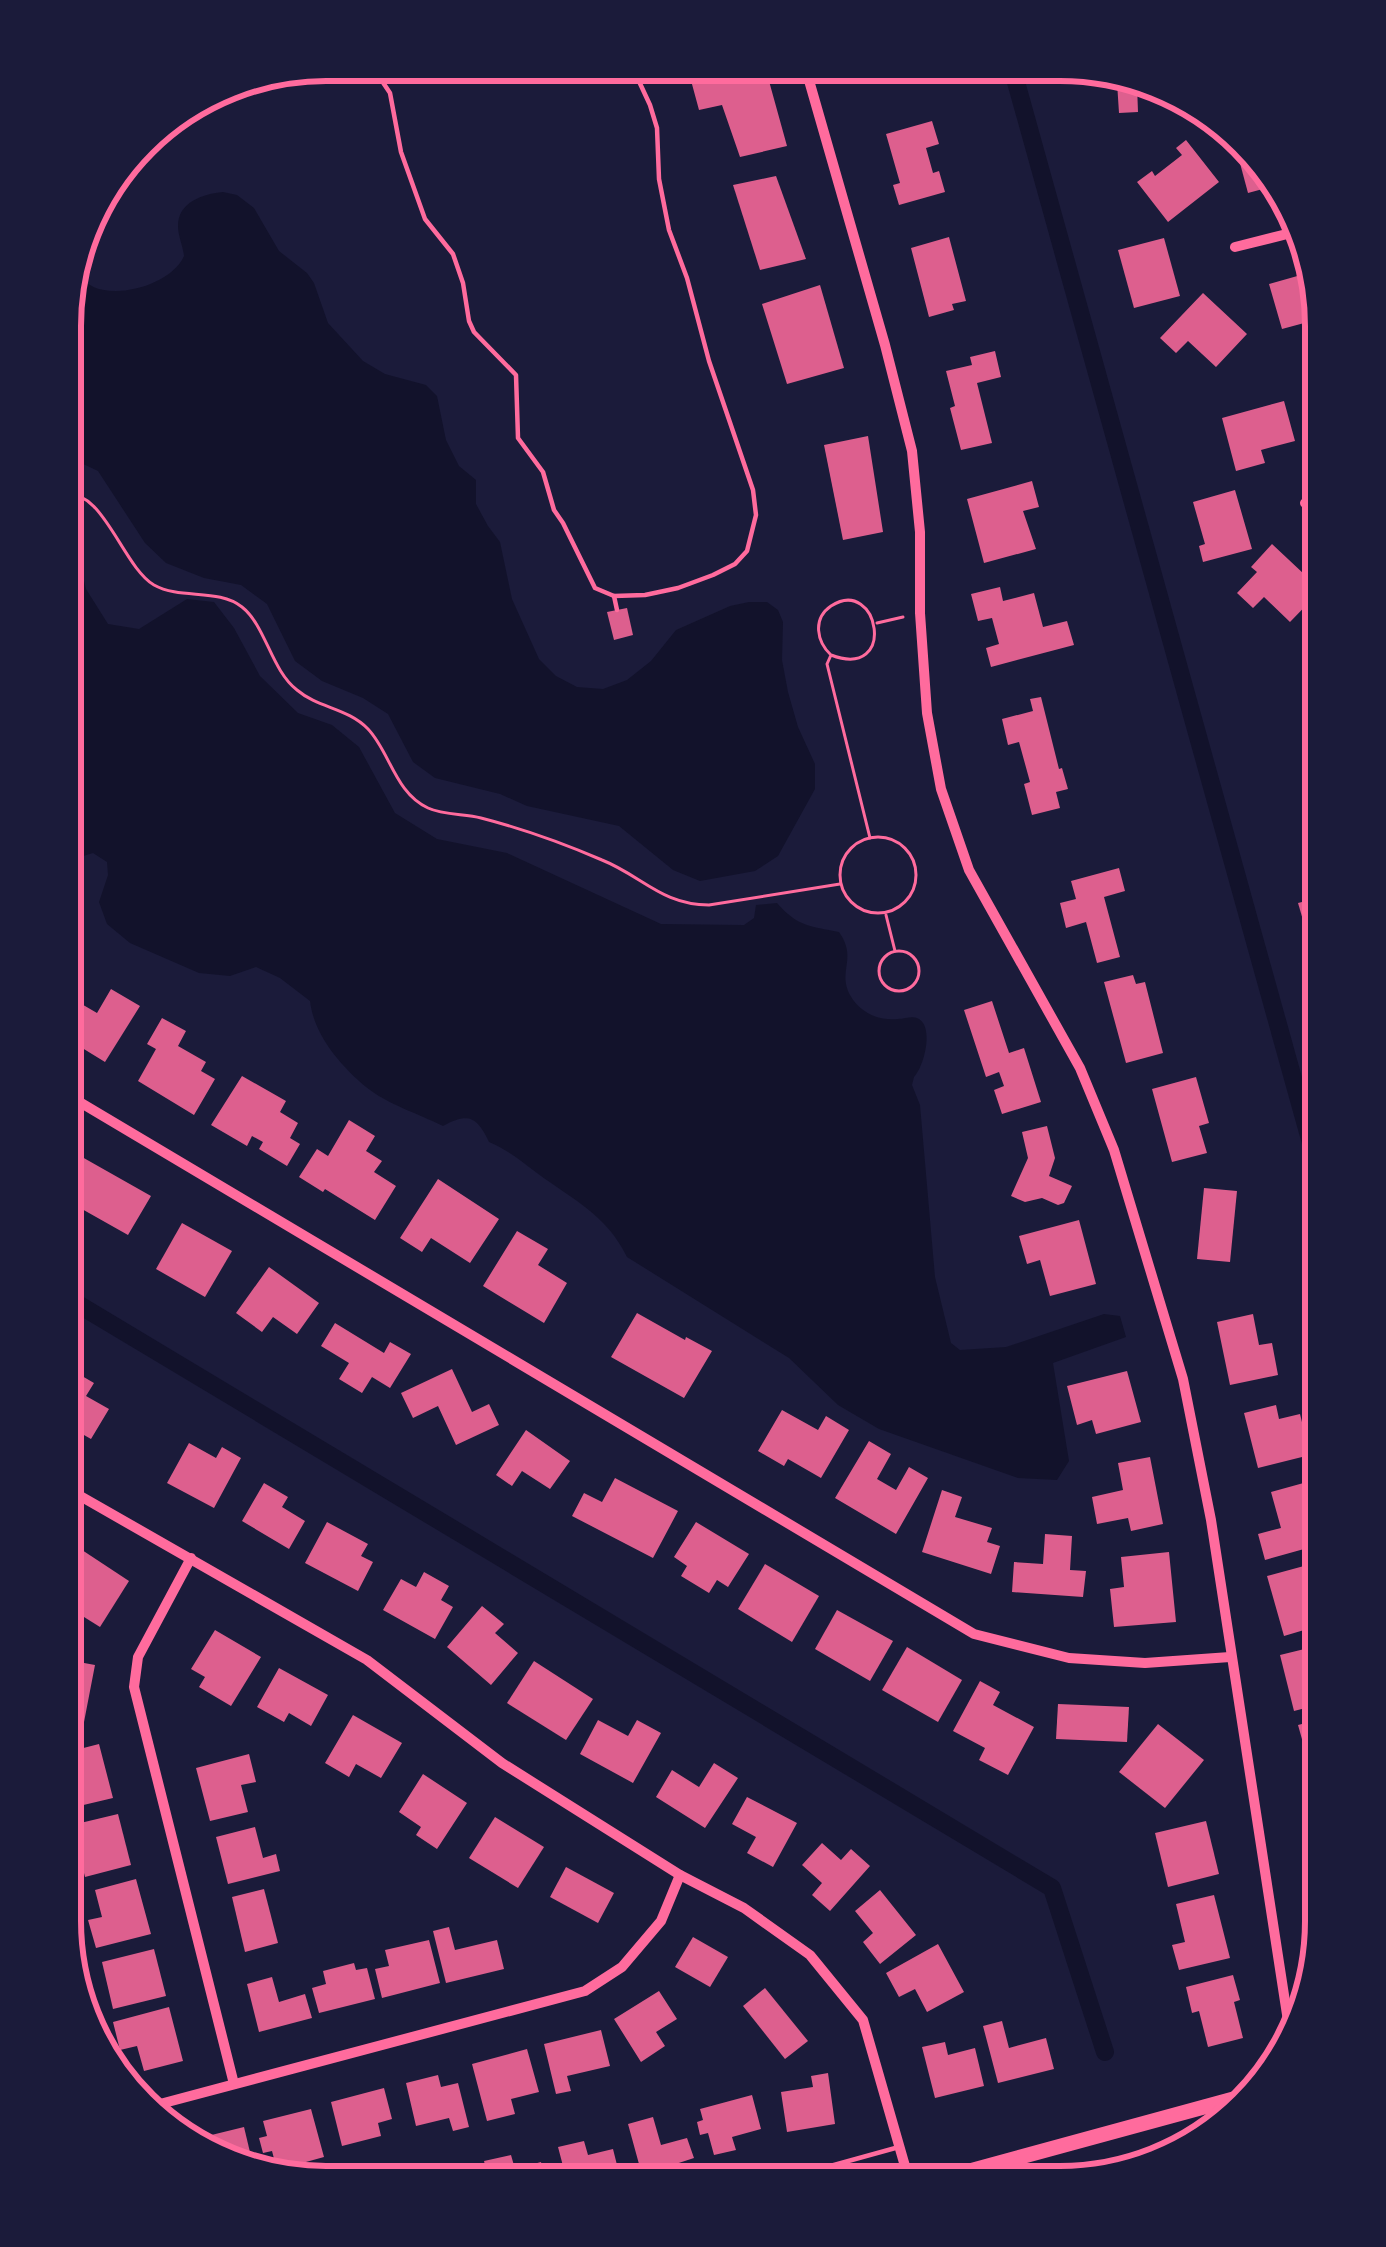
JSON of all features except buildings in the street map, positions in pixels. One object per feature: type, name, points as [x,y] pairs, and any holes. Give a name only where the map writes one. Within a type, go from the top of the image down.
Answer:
[{"type":"main road","points":[[991,2166],[1226,2101]]},
{"type":"street","points":[[809,81],[912,451],[927,713],[941,789],[969,870],[1080,1068],[1114,1150],[1183,1379],[1211,1520],[1287,2013]]},
{"type":"street","points":[[1235,247],[1287,234]]},
{"type":"street","points":[[81,1103],[974,1634],[1070,1658],[1145,1663],[1230,1658]]},
{"type":"street","points":[[81,1496],[367,1660],[502,1763],[680,1875],[744,1908],[810,1955],[862,2020],[905,2166]]},
{"type":"street","points":[[190,1558],[138,1657],[134,1687],[235,2084]]},
{"type":"street","points":[[163,2103],[585,1990],[622,1966],[661,1921],[680,1875]]},
{"type":"lane","points":[[381,81],[390,93],[401,152],[424,219],[453,254],[474,332],[516,375],[518,438],[543,472],[554,510],[595,589],[614,596],[678,588],[735,564],[747,551],[756,515],[753,490],[669,230],[659,179],[657,128],[639,81]]},
{"type":"lane","points":[[614,596],[617,610]]},
{"type":"lane","points":[[830,2166],[899,2147]]},
{"type":"path","points":[[81,495],[152,584],[233,602],[246,610],[298,692],[354,716],[372,732],[400,783],[428,808],[481,818],[601,860],[675,902],[709,904],[840,884]]},
{"type":"path","points":[[841,602],[863,606],[876,623],[872,647],[853,659],[831,655],[823,647],[818,626],[822,615],[841,602]]},
{"type":"path","points":[[876,623],[920,613]]},
{"type":"path","points":[[831,655],[827,664],[870,838]]},
{"type":"path","points":[[870,838],[899,843],[916,867],[910,896],[886,913],[857,908],[840,884],[845,854],[870,838]]},
{"type":"path","points":[[886,913],[895,950]]},
{"type":"path","points":[[895,950],[910,953],[920,966],[917,981],[904,991],[889,988],[879,976],[882,960],[895,950]]},
{"type":"shaded area","points":[[223,192],[237,195],[254,208],[279,251],[314,283],[328,323],[363,361],[385,374],[426,385],[437,396],[446,440],[459,466],[476,480],[476,504],[500,542],[512,599],[539,659],[556,676],[577,687],[603,689],[627,680],[651,661],[676,630],[749,602],[767,602],[778,610],[788,692],[815,764],[815,789],[778,856],[755,871],[700,881],[673,870],[619,826],[527,806],[500,794],[435,778],[413,762],[388,714],[322,681],[295,661],[267,604],[241,585],[204,578],[166,563],[145,543],[98,471],[81,463],[83,294],[85,281],[114,291],[138,288],[171,273],[184,256],[179,218],[200,197]]},
{"type":"shaded area","points":[[81,568],[86,589],[108,624],[139,629],[187,599],[214,602],[260,676],[298,713],[332,725],[359,747],[395,813],[437,839],[507,853],[661,924],[744,925],[754,918],[756,905],[777,903],[798,921],[839,932],[847,950],[845,978],[854,1001],[877,1017],[917,1018],[926,1029],[924,1056],[912,1085],[920,1105],[935,1277],[951,1343],[960,1350],[1006,1347],[1104,1314],[1120,1316],[1126,1337],[1053,1363],[1069,1461],[1057,1480],[1018,1478],[879,1429],[838,1405],[789,1358],[627,1257],[599,1219],[489,1142],[476,1122],[466,1118],[443,1126],[366,1087],[330,1048],[310,1001],[280,978],[256,967],[230,976],[199,973],[130,943],[107,924],[99,902],[107,862],[93,853],[81,857]]},
{"type":"waterway","points":[[1016,81],[1305,1120]]},
{"type":"waterway","points":[[81,1306],[1052,1888],[1105,2052]]}]
